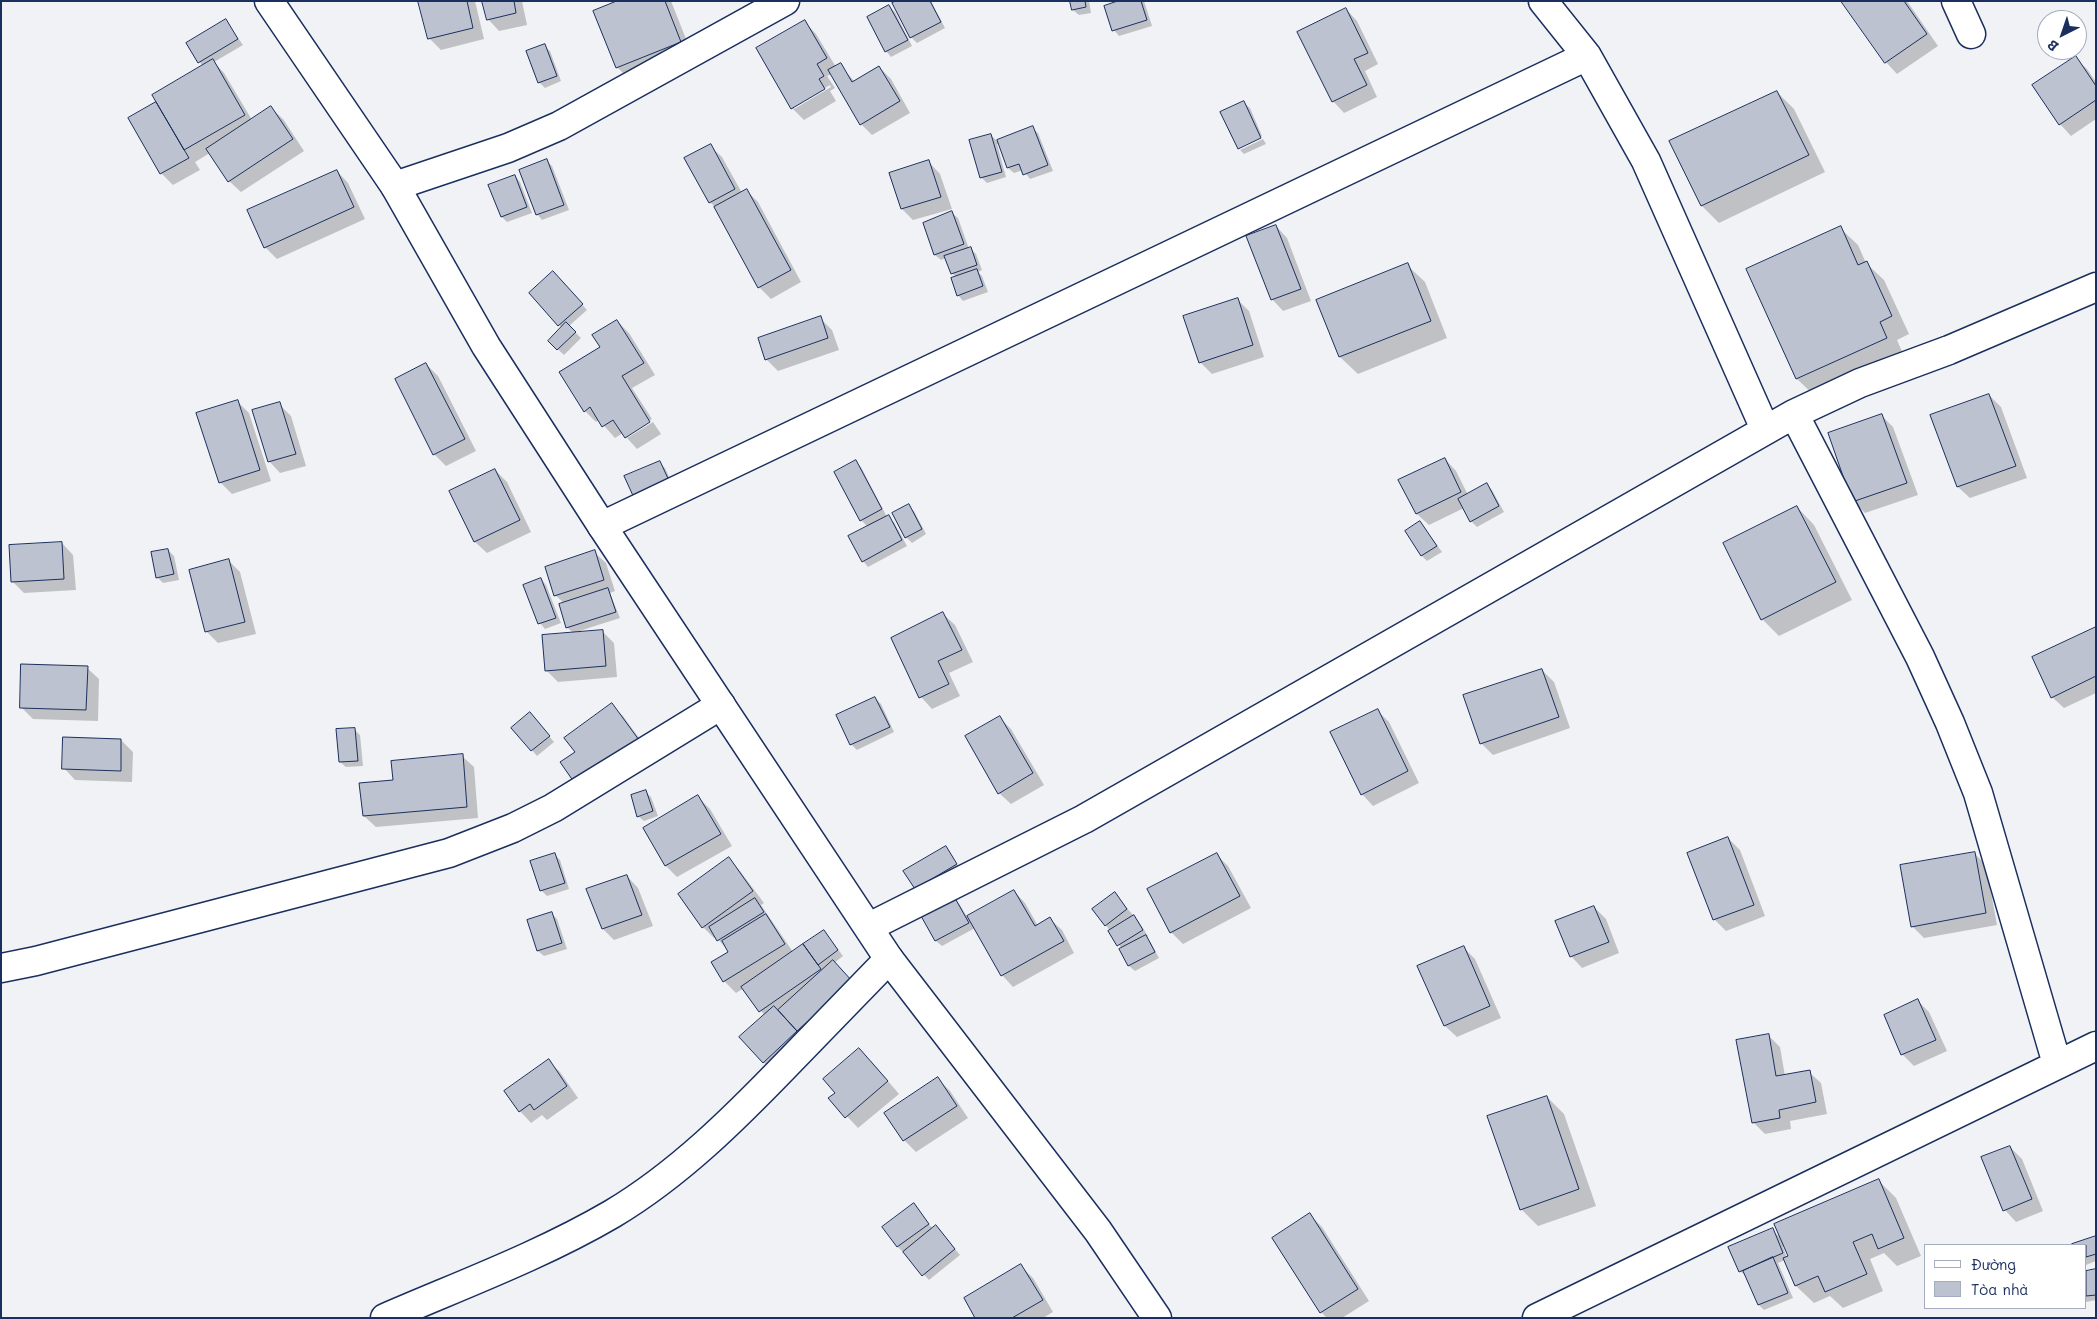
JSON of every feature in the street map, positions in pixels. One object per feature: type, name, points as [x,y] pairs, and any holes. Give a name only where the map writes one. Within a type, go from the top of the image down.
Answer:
[{"type":"street","points":[[268,1],[395,186],[486,346],[602,526],[889,959],[1098,1231],[1157,1318]]},
{"type":"street","points":[[395,186],[508,148],[559,126],[785,1]]},
{"type":"street","points":[[1543,1],[1587,56],[1646,161],[1766,429]]},
{"type":"street","points":[[1956,1],[1971,34]]},
{"type":"street","points":[[602,526],[1587,56]]},
{"type":"street","points":[[869,927],[1084,819],[1794,414],[1860,383],[1948,350],[2096,287]]},
{"type":"street","points":[[1794,414],[1920,657],[1950,723],[1978,793],[2057,1064]]},
{"type":"street","points":[[1,968],[36,961],[449,853],[513,828],[553,808],[721,705]]},
{"type":"street","points":[[385,1318],[571,1236],[613,1214],[652,1188],[737,1116],[889,959]]},
{"type":"street","points":[[1537,1318],[2096,1046]]},
{"type":"building","points":[[418,1],[467,1],[473,28],[428,39]]},
{"type":"building","points":[[482,1],[514,1],[516,13],[487,20]]},
{"type":"building","points":[[617,1],[665,1],[681,42],[616,68],[593,11]]},
{"type":"building","points":[[896,1],[930,1],[941,22],[910,38],[892,3]]},
{"type":"building","points":[[1070,1],[1085,1],[1086,7],[1072,10]]},
{"type":"building","points":[[1118,1],[1141,1],[1147,20],[1112,31],[1104,6]]},
{"type":"building","points":[[1841,1],[1904,1],[1927,34],[1885,63]]},
{"type":"building","points":[[889,5],[908,40],[885,52],[867,17]]},
{"type":"building","points":[[1346,8],[1368,53],[1354,59],[1367,85],[1332,102],[1297,32]]},
{"type":"building","points":[[226,19],[238,39],[198,63],[186,43]]},
{"type":"building","points":[[805,20],[827,58],[817,64],[824,76],[819,79],[825,89],[791,109],[756,48]]},
{"type":"building","points":[[545,44],[557,76],[538,83],[526,51]]},
{"type":"building","points":[[213,59],[245,115],[184,150],[152,95]]},
{"type":"building","points":[[2070,60],[2079,60],[2096,86],[2096,100],[2059,125],[2032,85]]},
{"type":"building","points":[[841,63],[852,82],[879,66],[900,101],[860,125],[828,70]]},
{"type":"building","points":[[1777,91],[1809,155],[1701,206],[1669,141]]},
{"type":"building","points":[[1244,101],[1261,138],[1238,149],[1220,112]]},
{"type":"building","points":[[156,102],[189,158],[160,174],[128,118]]},
{"type":"building","points":[[271,106],[293,139],[228,182],[206,149]]},
{"type":"building","points":[[1033,126],[1048,165],[1023,175],[1019,164],[1007,168],[997,140]]},
{"type":"building","points":[[991,134],[1002,172],[980,178],[969,140]]},
{"type":"building","points":[[711,144],[735,189],[709,203],[684,158]]},
{"type":"building","points":[[547,159],[564,205],[536,215],[519,170]]},
{"type":"building","points":[[929,160],[941,197],[901,209],[889,173]]},
{"type":"building","points":[[337,170],[354,207],[264,248],[247,210]]},
{"type":"building","points":[[515,175],[527,207],[501,217],[488,185]]},
{"type":"building","points":[[747,189],[791,270],[758,288],[714,207]]},
{"type":"building","points":[[952,211],[964,244],[934,255],[923,223]]},
{"type":"building","points":[[1276,225],[1301,289],[1271,300],[1246,236]]},
{"type":"building","points":[[1841,226],[1858,265],[1867,261],[1892,316],[1880,322],[1887,338],[1796,379],[1746,269]]},
{"type":"building","points":[[971,247],[977,265],[951,274],[944,256]]},
{"type":"building","points":[[1408,263],[1431,321],[1339,357],[1316,300]]},
{"type":"building","points":[[977,269],[983,286],[957,296],[951,278]]},
{"type":"building","points":[[553,271],[583,304],[558,326],[529,293]]},
{"type":"building","points":[[1238,298],[1253,345],[1199,363],[1183,316]]},
{"type":"building","points":[[821,316],[828,338],[765,360],[758,338]]},
{"type":"building","points":[[617,320],[644,363],[622,376],[650,422],[625,438],[613,420],[602,427],[590,407],[584,412],[559,372],[600,347],[592,335]]},
{"type":"building","points":[[566,322],[576,332],[557,350],[548,341]]},
{"type":"building","points":[[426,363],[465,439],[433,455],[395,379]]},
{"type":"building","points":[[1989,394],[2016,466],[1957,487],[1930,415]]},
{"type":"building","points":[[238,400],[260,470],[219,483],[196,413]]},
{"type":"building","points":[[280,402],[296,454],[268,462],[252,410]]},
{"type":"building","points":[[1882,414],[1907,483],[1852,502],[1828,433]]},
{"type":"building","points":[[1445,458],[1461,492],[1416,514],[1398,480]]},
{"type":"building","points":[[856,460],[882,509],[860,521],[834,472]]},
{"type":"building","points":[[660,461],[671,485],[635,500],[624,476]]},
{"type":"building","points":[[495,469],[520,520],[474,542],[449,491]]},
{"type":"building","points":[[1487,483],[1499,506],[1470,522],[1458,499]]},
{"type":"building","points":[[909,504],[922,529],[905,538],[892,513]]},
{"type":"building","points":[[1797,506],[1836,582],[1761,620],[1723,543]]},
{"type":"building","points":[[889,515],[902,540],[862,562],[848,536]]},
{"type":"building","points":[[1420,521],[1437,546],[1421,556],[1405,531]]},
{"type":"building","points":[[62,542],[64,579],[11,582],[9,545]]},
{"type":"building","points":[[168,549],[174,574],[156,578],[151,552]]},
{"type":"building","points":[[595,550],[604,580],[554,596],[545,567]]},
{"type":"building","points":[[229,559],[245,622],[205,632],[189,570]]},
{"type":"building","points":[[541,578],[556,618],[538,624],[523,585]]},
{"type":"building","points":[[608,588],[616,612],[566,628],[559,604]]},
{"type":"building","points":[[943,612],[962,650],[938,661],[949,684],[919,698],[891,638]]},
{"type":"building","points":[[2096,627],[2096,676],[2051,698],[2032,657]]},
{"type":"building","points":[[603,630],[606,666],[545,671],[542,635]]},
{"type":"building","points":[[21,664],[88,666],[86,710],[20,708]]},
{"type":"building","points":[[1542,669],[1559,717],[1480,744],[1463,695]]},
{"type":"building","points":[[875,697],[890,727],[850,745],[836,715]]},
{"type":"building","points":[[612,703],[639,740],[576,785],[560,762],[575,752],[564,738]]},
{"type":"building","points":[[1378,709],[1408,771],[1361,795],[1330,732]]},
{"type":"building","points":[[530,712],[550,736],[531,751],[511,728]]},
{"type":"building","points":[[1000,716],[1033,773],[998,794],[965,736]]},
{"type":"building","points":[[355,728],[358,761],[339,762],[336,729]]},
{"type":"building","points":[[63,737],[121,739],[121,771],[62,769]]},
{"type":"building","points":[[463,754],[467,807],[363,816],[359,783],[393,780],[391,761]]},
{"type":"building","points":[[646,790],[653,811],[637,817],[631,795]]},
{"type":"building","points":[[698,795],[721,834],[665,866],[643,828]]},
{"type":"building","points":[[1728,837],[1754,905],[1713,920],[1687,853]]},
{"type":"building","points":[[946,846],[957,864],[915,889],[903,871]]},
{"type":"building","points":[[1975,852],[1986,913],[1911,927],[1900,865]]},
{"type":"building","points":[[555,853],[565,883],[540,891],[530,861]]},
{"type":"building","points":[[1217,853],[1240,896],[1170,933],[1147,889]]},
{"type":"building","points":[[729,857],[753,891],[702,928],[678,894]]},
{"type":"building","points":[[627,875],[642,915],[602,929],[586,889]]},
{"type":"building","points":[[1014,890],[1035,926],[1050,917],[1064,941],[1001,976],[967,916]]},
{"type":"building","points":[[1115,892],[1127,909],[1105,926],[1092,909]]},
{"type":"building","points":[[755,898],[764,912],[717,941],[709,927]]},
{"type":"building","points":[[955,898],[969,923],[935,941],[921,916]]},
{"type":"building","points":[[1594,906],[1609,942],[1570,957],[1555,921]]},
{"type":"building","points":[[552,912],[562,943],[537,951],[527,920]]},
{"type":"building","points":[[766,914],[785,944],[723,982],[711,962],[728,952],[722,941]]},
{"type":"building","points":[[1134,915],[1143,930],[1117,946],[1108,931]]},
{"type":"building","points":[[824,930],[838,950],[818,965],[803,944]]},
{"type":"building","points":[[1146,935],[1155,952],[1128,966],[1119,949]]},
{"type":"building","points":[[803,944],[821,969],[759,1012],[741,987]]},
{"type":"building","points":[[1464,946],[1490,1006],[1444,1026],[1417,966]]},
{"type":"building","points":[[833,960],[852,981],[797,1031],[778,1010]]},
{"type":"building","points":[[1918,999],[1936,1040],[1901,1055],[1884,1015]]},
{"type":"building","points":[[774,1006],[797,1031],[763,1063],[739,1037]]},
{"type":"building","points":[[1769,1034],[1776,1076],[1810,1070],[1816,1102],[1779,1110],[1780,1118],[1752,1123],[1736,1040]]},
{"type":"building","points":[[859,1048],[888,1081],[845,1118],[828,1098],[835,1093],[823,1079]]},
{"type":"building","points":[[549,1059],[567,1086],[534,1110],[530,1104],[519,1112],[504,1091]]},
{"type":"building","points":[[938,1077],[957,1106],[903,1141],[884,1113]]},
{"type":"building","points":[[1547,1096],[1579,1189],[1520,1210],[1487,1116]]},
{"type":"building","points":[[2010,1146],[2032,1199],[2003,1211],[1981,1157]]},
{"type":"building","points":[[1879,1179],[1904,1238],[1878,1249],[1872,1234],[1853,1242],[1867,1274],[1825,1292],[1818,1276],[1795,1286],[1783,1258],[1788,1256],[1774,1224]]},
{"type":"building","points":[[914,1203],[929,1224],[897,1247],[882,1227]]},
{"type":"building","points":[[1310,1213],[1358,1289],[1320,1313],[1272,1238]]},
{"type":"building","points":[[936,1225],[955,1249],[922,1276],[903,1252]]},
{"type":"building","points":[[1773,1228],[1783,1253],[1739,1272],[1728,1247]]},
{"type":"building","points":[[2096,1236],[2096,1254],[2087,1257],[2087,1244],[2072,1244]]},
{"type":"building","points":[[1773,1257],[1788,1293],[1758,1305],[1743,1271]]},
{"type":"building","points":[[1021,1264],[1043,1300],[1012,1318],[975,1318],[964,1298]]},
{"type":"building","points":[[2096,1269],[2096,1295],[2087,1296],[2087,1271]]}]
